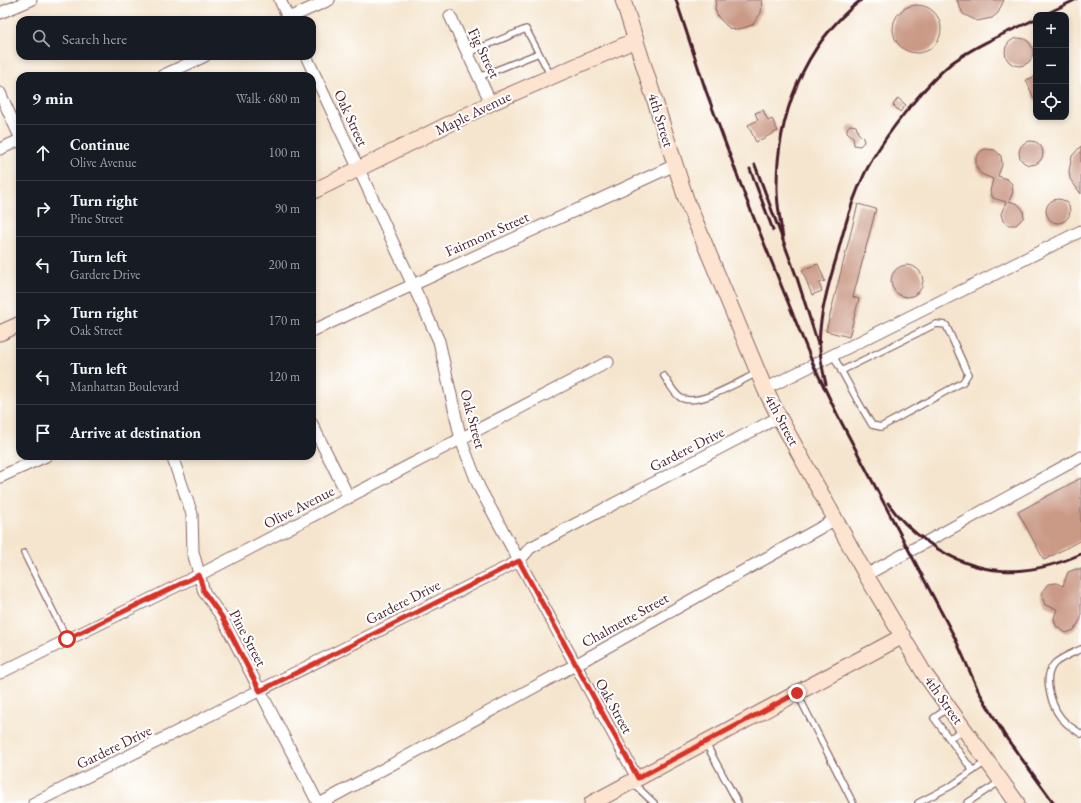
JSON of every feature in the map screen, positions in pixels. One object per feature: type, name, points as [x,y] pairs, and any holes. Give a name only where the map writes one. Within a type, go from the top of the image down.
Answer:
[{"type":"main road","name":"4th Street","points":[[623,0],[686,198],[765,389],[866,575],[924,673],[1017,803]]},
{"type":"main road","name":"Maple Avenue","points":[[316,190],[491,103],[636,40]]},
{"type":"main road","points":[[0,333],[16,326]]},
{"type":"main road","points":[[592,803],[903,636]]},
{"type":"street","points":[[0,13],[31,0]]},
{"type":"street","points":[[280,0],[286,16]]},
{"type":"street","points":[[294,16],[329,0]]},
{"type":"street","name":"Fig Street","points":[[450,16],[491,103]]},
{"type":"street","points":[[171,72],[196,60]]},
{"type":"street","name":"Oak Street","points":[[308,60],[313,72]]},
{"type":"street","name":"Oak Street","points":[[316,78],[439,341],[461,440],[479,487],[635,780]]},
{"type":"street","points":[[0,93],[16,128]]},
{"type":"street","points":[[0,149],[16,142]]},
{"type":"street","name":"Fairmont Street","points":[[316,330],[412,284],[675,165]]},
{"type":"street","points":[[765,389],[832,354],[1081,231]]},
{"type":"street","name":"Olive Avenue","points":[[0,673],[199,575],[461,440],[474,431],[608,362]]},
{"type":"street","name":"Gardere Drive","points":[[34,803],[519,561],[530,548],[779,417]]},
{"type":"street","points":[[316,432],[349,498]]},
{"type":"street","points":[[866,575],[1081,457]]},
{"type":"street","points":[[0,478],[38,460]]},
{"type":"street","name":"Pine Street","points":[[173,460],[192,514],[192,552],[204,592],[222,617],[318,803]]},
{"type":"street","name":"Chalmette Street","points":[[321,803],[575,665],[836,519]]},
{"type":"lane","points":[[468,53],[526,28],[551,77]]},
{"type":"lane","points":[[479,77],[539,53]]},
{"type":"lane","points":[[832,354],[841,370],[872,425],[881,427],[963,382],[968,374],[946,326],[936,324],[841,370]]},
{"type":"lane","points":[[664,376],[675,393],[682,398],[692,399],[712,394],[759,372]]},
{"type":"lane","points":[[24,553],[67,639]]},
{"type":"lane","points":[[1081,649],[1055,663],[1050,670],[1048,680],[1055,709],[1065,723],[1081,734]]},
{"type":"lane","points":[[797,693],[852,803]]},
{"type":"lane","points":[[949,708],[934,718],[973,771]]},
{"type":"lane","points":[[948,738],[965,730]]},
{"type":"lane","points":[[705,742],[738,803]]},
{"type":"lane","points":[[918,803],[951,786],[987,761]]},
{"type":"lane","points":[[635,780],[654,803]]},
{"type":"lane","points":[[967,803],[1001,781]]},
{"type":"building","points":[[716,0],[762,0],[761,13],[752,25],[737,30],[729,28],[718,17],[715,9]]},
{"type":"building","points":[[957,0],[1004,0],[998,13],[992,18],[977,21],[963,14]]},
{"type":"building","points":[[912,5],[922,5],[934,12],[941,24],[941,34],[934,46],[922,53],[912,53],[904,49],[897,42],[893,34],[893,24],[897,16],[904,9]]},
{"type":"building","points":[[1014,39],[1024,39],[1029,42],[1032,47],[1032,57],[1029,62],[1024,65],[1014,65],[1009,62],[1006,57],[1006,47],[1009,42]]},
{"type":"building","points":[[1033,77],[1033,96],[1026,80]]},
{"type":"building","points":[[898,98],[906,105],[900,112],[893,105]]},
{"type":"building","points":[[763,110],[768,121],[772,119],[778,131],[756,142],[748,125],[758,120],[755,113]]},
{"type":"building","points":[[850,125],[856,126],[858,133],[863,138],[864,142],[860,146],[854,145],[853,137],[847,132],[847,128]]},
{"type":"building","points":[[1031,141],[1039,145],[1043,153],[1039,161],[1031,165],[1023,161],[1019,153],[1023,145]]},
{"type":"building","points":[[1081,146],[1081,194],[1070,179],[1069,171],[1072,156]]},
{"type":"building","points":[[985,149],[995,150],[1001,156],[1002,165],[998,176],[1007,179],[1012,184],[1013,192],[1009,201],[1018,204],[1023,210],[1024,217],[1016,225],[1009,225],[1003,221],[1001,214],[1006,202],[993,198],[990,191],[993,179],[981,174],[976,167],[976,158],[981,151]]},
{"type":"building","points":[[1058,199],[1066,203],[1070,211],[1066,219],[1058,223],[1050,219],[1046,211],[1050,203]]},
{"type":"building","points":[[858,204],[876,209],[853,297],[859,299],[849,337],[826,331]]},
{"type":"building","points":[[818,264],[825,281],[819,283],[822,291],[812,295],[802,270]]},
{"type":"building","points":[[907,265],[913,266],[920,272],[923,281],[922,287],[916,294],[907,297],[901,296],[894,290],[891,281],[892,275],[898,268]]},
{"type":"building","points":[[1081,478],[1081,540],[1044,560],[1018,512]]},
{"type":"building","points":[[1081,569],[1081,619],[1074,630],[1066,633],[1056,626],[1054,618],[1057,609],[1045,605],[1041,593],[1048,584],[1056,583],[1063,586],[1068,572]]},
{"type":"railway","points":[[676,0],[706,91],[745,196],[813,364],[837,414],[955,638],[978,690],[1005,736],[1054,803]]},
{"type":"railway","points":[[783,239],[777,196],[778,163],[788,110],[797,85],[809,61],[823,39],[841,18],[861,0]]},
{"type":"railway","points":[[1050,12],[1075,0]]},
{"type":"railway","points":[[826,384],[820,350],[821,321],[824,303],[853,201],[872,160],[904,114],[934,79],[953,62],[983,44],[1033,20]]},
{"type":"railway","points":[[755,165],[797,278],[818,344]]},
{"type":"railway","points":[[750,169],[773,230]]},
{"type":"railway","points":[[888,503],[907,525],[929,543],[947,555],[966,563],[984,568],[1003,571],[1022,570],[1061,562],[1081,554]]},
{"type":"route","points":[[67,639],[199,575],[204,592],[222,617],[260,691],[519,561],[638,778],[797,693]]}]
